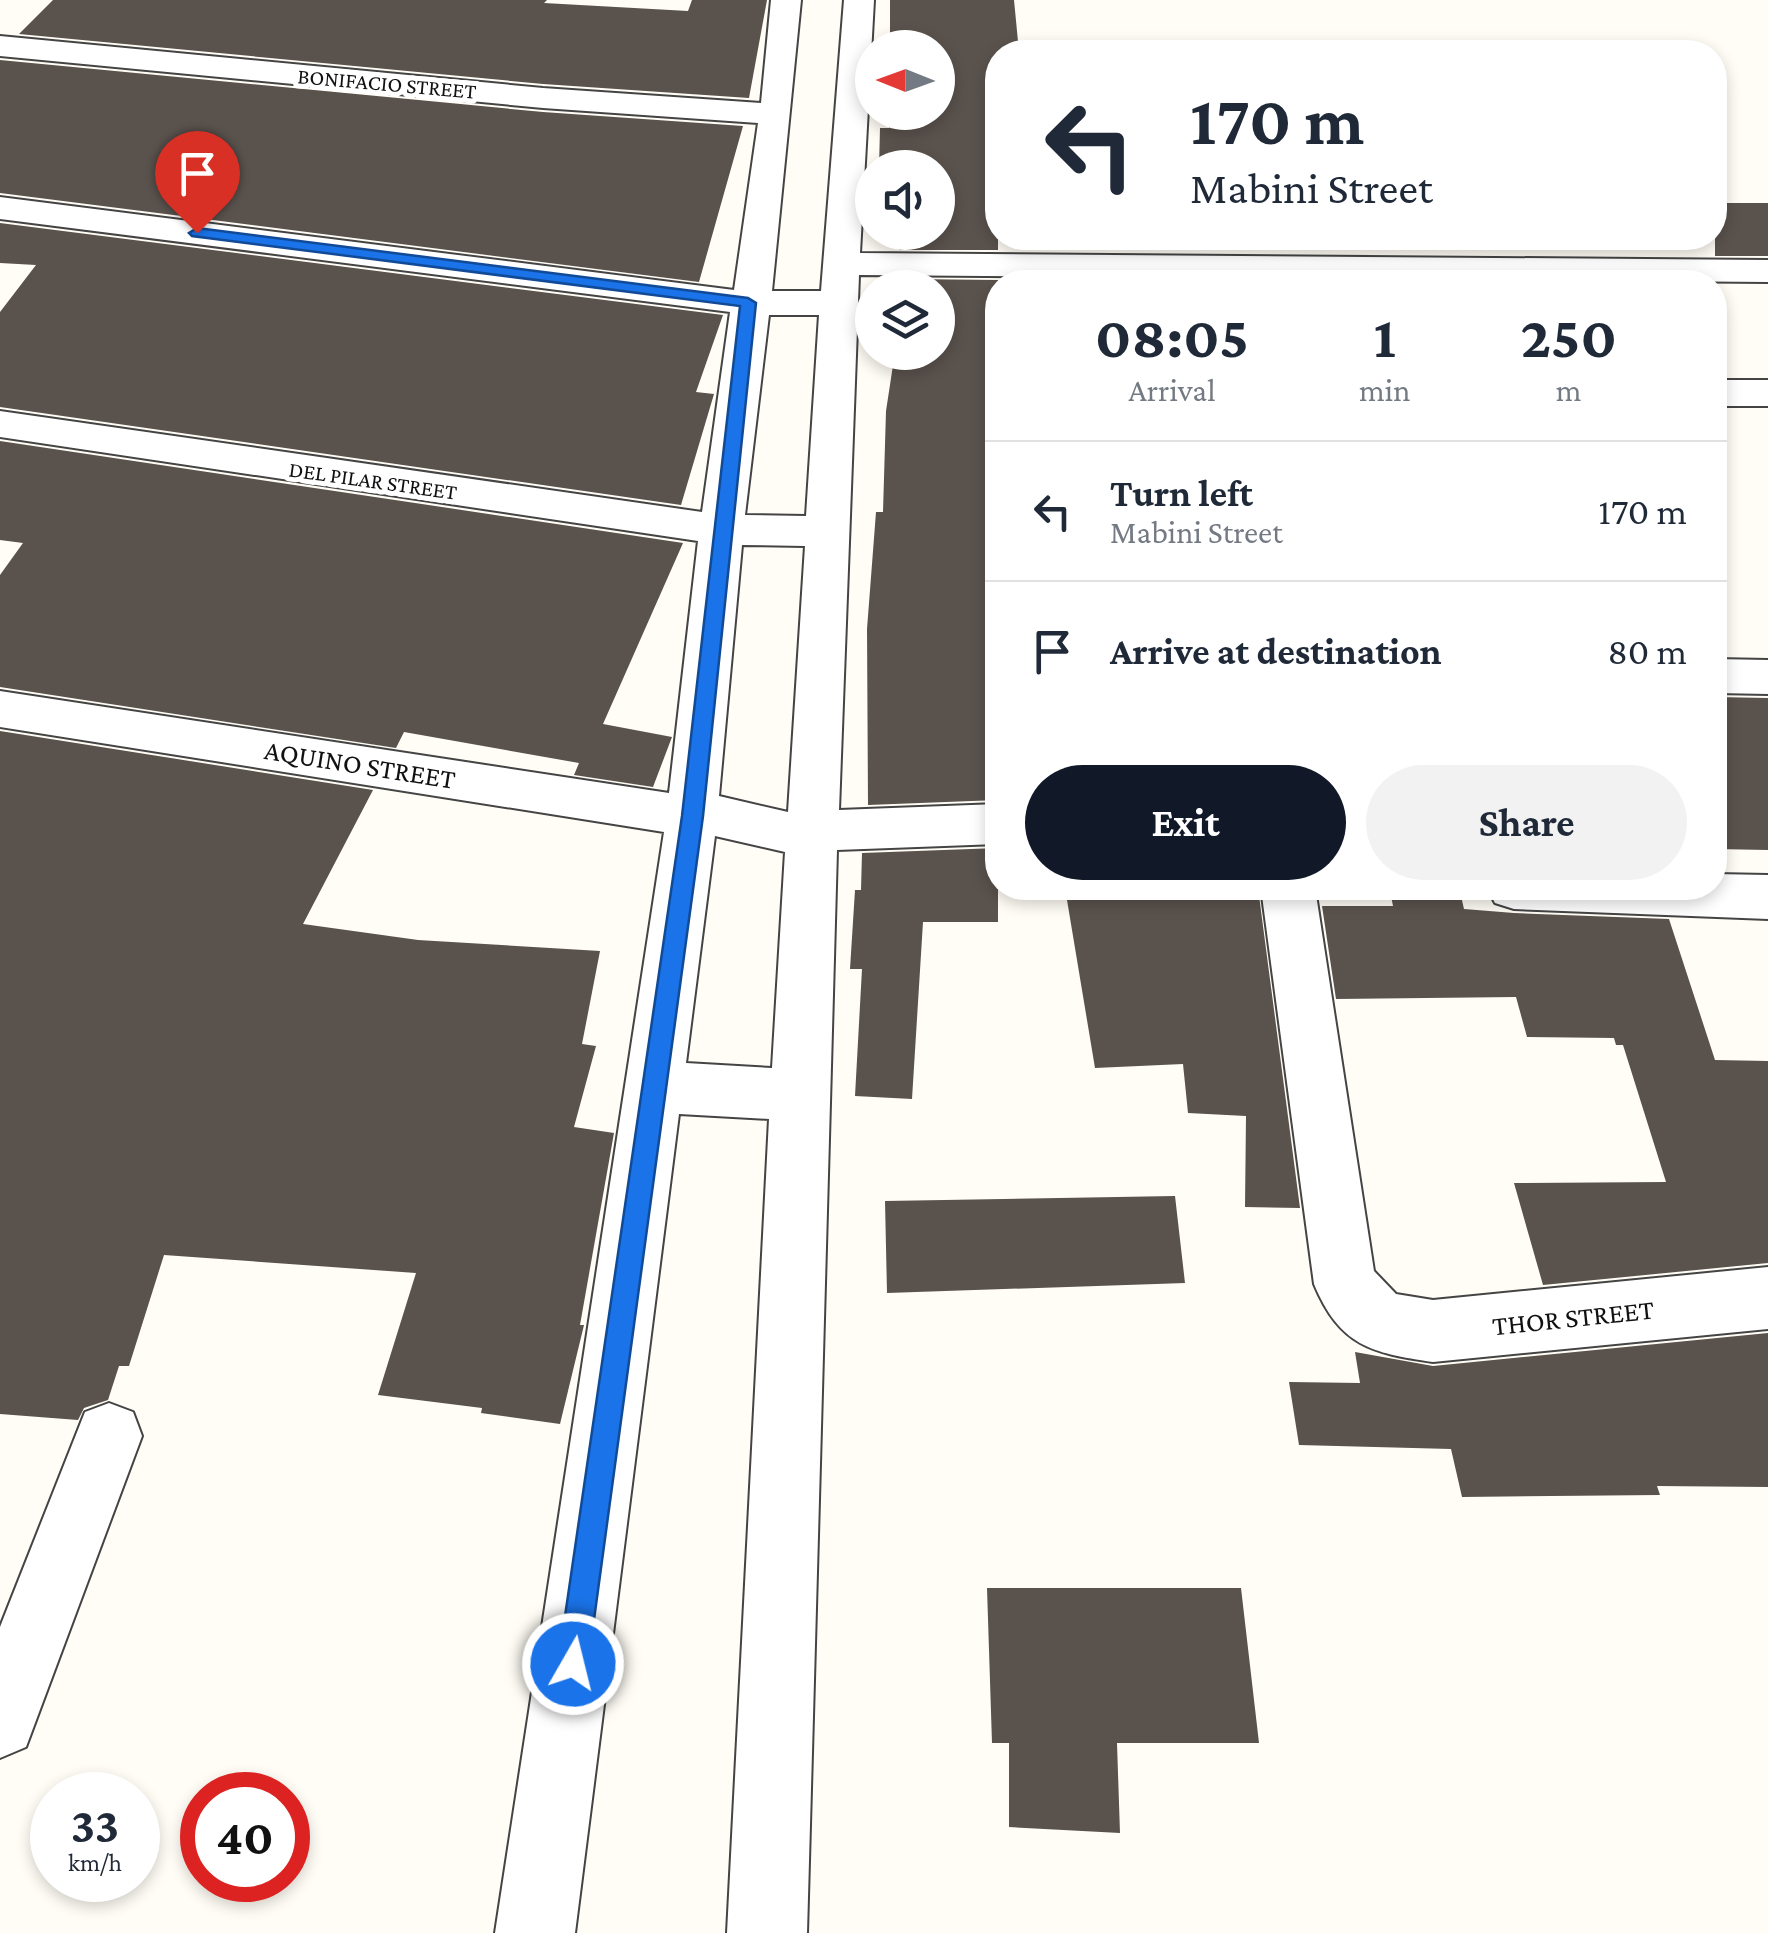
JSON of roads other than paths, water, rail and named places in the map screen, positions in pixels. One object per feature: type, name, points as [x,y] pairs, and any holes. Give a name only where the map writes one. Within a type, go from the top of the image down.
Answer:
[{"type":"street","points":[[767,1933],[785,1094],[835,290],[812,94],[786,0]]},
{"type":"street","points":[[535,1933],[668,1087],[706,816],[760,303],[812,94],[859,0]]},
{"type":"street","name":"BONIFACIO STREET","points":[[0,46],[543,98],[812,94]]},
{"type":"street","points":[[0,208],[760,303],[835,290],[985,283]]},
{"type":"street","points":[[1727,271],[1768,271]]},
{"type":"street","points":[[1727,393],[1768,393]]},
{"type":"street","name":"DEL PILAR STREET","points":[[0,424],[734,531],[821,532]]},
{"type":"street","points":[[1727,676],[1768,677]]},
{"type":"street","name":"AQUINO STREET","points":[[0,708],[799,832],[985,825]]},
{"type":"street","points":[[1727,895],[1768,896]]},
{"type":"street","name":"THOR STREET","points":[[1290,900],[1345,1284],[1379,1323],[1433,1331],[1768,1298]]},
{"type":"street","points":[[668,1087],[785,1094]]},
{"type":"street","points":[[0,1721],[109,1436]]}]
